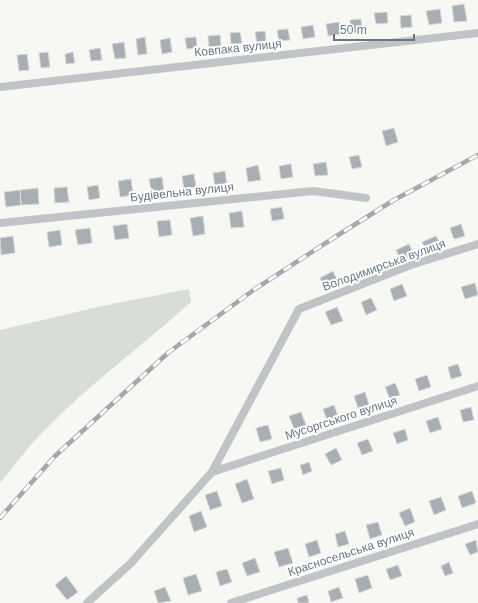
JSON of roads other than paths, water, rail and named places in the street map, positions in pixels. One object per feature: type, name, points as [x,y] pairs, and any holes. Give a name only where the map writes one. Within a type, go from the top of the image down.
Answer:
[{"type":"street","name":"Ковпака вулиця","points":[[0,87],[478,33]]},
{"type":"street","name":"Будівельна вулиця","points":[[0,223],[313,191],[366,198]]},
{"type":"street","name":"Володимирська вулиця","points":[[212,472],[299,309],[411,265],[478,244]]},
{"type":"street","name":"Мусоргського вулиця","points":[[212,472],[478,386]]},
{"type":"street","points":[[87,603],[131,563],[212,472]]},
{"type":"street","name":"Красносельська вулиця","points":[[231,603],[478,524]]},
{"type":"railway","points":[[0,518],[55,456],[169,352],[255,289],[335,237],[394,200],[478,155]]}]
